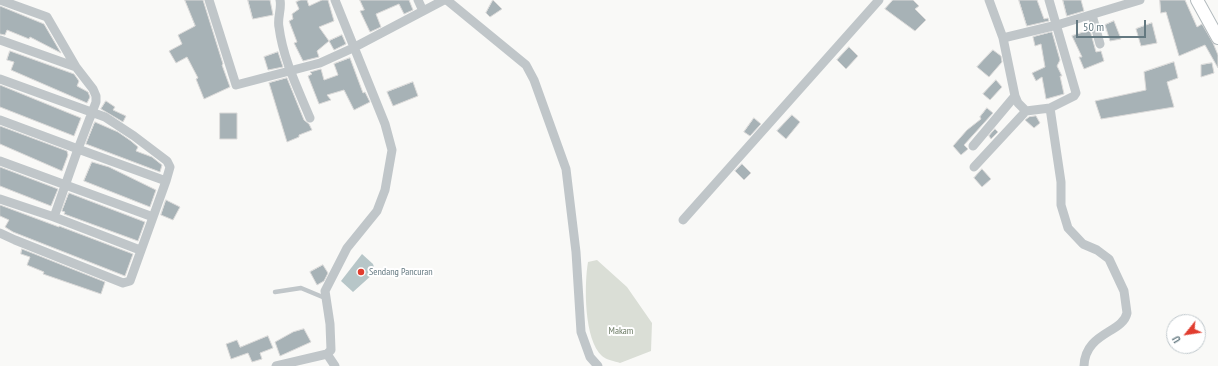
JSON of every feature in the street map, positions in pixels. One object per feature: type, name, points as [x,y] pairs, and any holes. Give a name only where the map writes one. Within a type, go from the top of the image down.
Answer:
[{"type":"street","points":[[0,0],[47,17],[76,67],[94,89],[96,96],[54,217]]},
{"type":"street","points":[[209,0],[236,85],[290,69],[320,63],[353,48],[444,0],[448,1],[526,65],[534,80],[566,169],[576,252],[581,332],[590,357],[598,366]]},
{"type":"street","points":[[280,0],[281,8],[278,20],[279,28],[290,69],[310,118]]},
{"type":"street","points":[[276,366],[327,354],[330,350],[331,337],[326,291],[347,248],[370,221],[382,201],[392,155],[385,124],[353,48],[335,0]]},
{"type":"street","points":[[418,0],[423,11]]},
{"type":"street","points":[[683,220],[879,0]]},
{"type":"street","points":[[989,0],[1003,38],[1015,96],[1018,103],[1026,111]]},
{"type":"street","points":[[974,167],[1026,111],[1050,108],[1074,96],[1076,93],[1050,0]]},
{"type":"street","points":[[1003,38],[1057,26],[1140,0]]},
{"type":"street","points":[[1197,0],[1218,38]]},
{"type":"street","points":[[1092,15],[1100,44]]},
{"type":"street","points":[[0,40],[76,67]]},
{"type":"street","points":[[0,79],[92,111],[114,121],[167,161],[170,167],[130,281],[123,283],[15,240],[0,232]]},
{"type":"street","points":[[973,146],[1015,96]]},
{"type":"street","points":[[1050,108],[1061,182],[1061,204],[1068,228],[1083,244],[1096,250],[1109,259],[1124,291],[1126,300],[1126,316],[1119,324],[1098,338],[1088,349],[1084,358],[1084,366]]},
{"type":"street","points":[[0,120],[166,182]]},
{"type":"street","points":[[0,161],[153,217]]},
{"type":"street","points":[[0,199],[54,217],[140,250]]},
{"type":"street","points":[[327,354],[335,366]]},
{"type":"lane","points":[[275,292],[301,288],[326,299]]},
{"type":"green space","name":"Makam","points":[[597,260],[627,287],[652,323],[651,351],[620,363],[602,356],[596,348],[589,325],[586,284],[588,262]]},
{"type":"shaded area","name":"Sendang Pancuran","points":[[362,254],[373,264],[375,270],[373,274],[353,292],[341,281]]},
{"type":"building","points":[[185,0],[203,0],[230,87],[204,99],[196,79],[198,78],[187,57],[176,63],[169,51],[182,44],[178,35],[195,26]]},
{"type":"building","points":[[248,0],[270,0],[273,15],[253,19]]},
{"type":"building","points":[[307,0],[309,6],[322,0],[328,0],[334,21],[319,27],[329,41],[317,51],[319,57],[303,61],[294,43],[297,42],[289,21],[293,19],[292,14],[299,9],[296,2]]},
{"type":"building","points":[[360,0],[409,0],[413,10],[404,14],[399,4],[376,14],[381,27],[370,32],[360,11],[364,10]]},
{"type":"building","points":[[493,0],[502,9],[490,17],[486,13]]},
{"type":"building","points":[[893,0],[913,0],[919,6],[915,9],[926,20],[915,31],[885,9]]},
{"type":"building","points":[[1019,0],[1037,0],[1044,19],[1048,18],[1049,21],[1027,26]]},
{"type":"building","points":[[1063,0],[1081,0],[1084,11],[1067,16]]},
{"type":"building","points":[[1160,0],[1185,0],[1197,27],[1202,24],[1213,43],[1218,55],[1218,68],[1205,45],[1179,56],[1166,12],[1161,13]]},
{"type":"building","points":[[0,6],[44,24],[61,53],[30,37],[29,39],[7,30],[5,35],[0,34]]},
{"type":"building","points":[[1114,21],[1121,39],[1110,41],[1105,25]]},
{"type":"building","points":[[1152,23],[1157,43],[1141,46],[1136,29]]},
{"type":"building","points":[[1090,30],[1096,52],[1101,51],[1104,61],[1084,69],[1079,57],[1082,57],[1072,36]]},
{"type":"building","points":[[1052,32],[1060,60],[1057,66],[1062,76],[1060,76],[1064,94],[1046,99],[1042,77],[1036,81],[1032,73],[1045,67],[1041,44],[1035,46],[1033,37]]},
{"type":"building","points":[[342,35],[346,44],[334,50],[329,41]]},
{"type":"building","points":[[849,47],[858,56],[846,69],[837,60]]},
{"type":"building","points":[[993,50],[1001,56],[1002,62],[989,77],[977,67]]},
{"type":"building","points":[[10,51],[74,74],[79,81],[77,86],[88,92],[90,97],[87,103],[11,70],[14,62],[7,60]]},
{"type":"building","points":[[278,52],[283,67],[268,70],[264,57]]},
{"type":"building","points":[[350,58],[363,93],[365,92],[370,102],[354,110],[344,90],[327,95],[331,100],[319,104],[308,76],[312,74],[310,72],[321,69],[324,80],[338,75],[334,64]]},
{"type":"building","points":[[1174,62],[1178,78],[1167,82],[1174,107],[1101,119],[1095,101],[1146,90],[1144,72]]},
{"type":"building","points":[[1212,63],[1214,73],[1201,77],[1201,65]]},
{"type":"building","points":[[287,78],[304,120],[309,124],[312,130],[287,142],[269,83]]},
{"type":"building","points":[[996,80],[1002,87],[990,100],[983,94]]},
{"type":"building","points":[[413,82],[418,96],[393,106],[387,92]]},
{"type":"building","points":[[0,85],[81,118],[74,136],[0,107]]},
{"type":"building","points":[[106,101],[115,107],[113,110],[126,116],[123,122],[101,109]]},
{"type":"building","points":[[987,108],[993,113],[964,145],[968,149],[961,155],[953,146],[967,130],[981,119],[980,117]]},
{"type":"building","points":[[220,113],[237,113],[237,139],[220,139]]},
{"type":"building","points":[[792,115],[800,122],[786,139],[777,131]]},
{"type":"building","points":[[1036,116],[1040,123],[1034,128],[1025,120],[1029,117]]},
{"type":"building","points":[[754,118],[761,124],[750,136],[744,132]]},
{"type":"building","points":[[95,122],[118,132],[138,147],[136,151],[152,157],[162,165],[160,172],[86,144]]},
{"type":"building","points":[[0,126],[67,151],[68,155],[62,171],[0,144]]},
{"type":"building","points":[[995,129],[998,132],[991,139],[989,136]]},
{"type":"building","points":[[92,162],[109,167],[156,190],[150,207],[84,181]]},
{"type":"building","points":[[742,164],[751,173],[744,180],[735,171]]},
{"type":"building","points":[[0,167],[58,189],[51,206],[0,186]]},
{"type":"building","points":[[982,169],[991,179],[982,187],[974,178]]},
{"type":"building","points":[[69,193],[145,222],[138,241],[64,214],[65,212],[62,211]]},
{"type":"building","points":[[166,200],[180,207],[173,220],[161,215]]},
{"type":"building","points":[[0,205],[133,254],[125,276],[13,232],[5,227],[9,220],[0,216]]},
{"type":"building","points":[[22,249],[105,282],[101,294],[43,274],[44,272],[27,265],[30,257],[21,254]]},
{"type":"building","points":[[323,265],[328,273],[324,281],[317,285],[310,272]]},
{"type":"building","points":[[304,329],[311,342],[280,356],[275,342],[293,332]]},
{"type":"building","points":[[268,336],[273,348],[260,353],[262,359],[252,362],[248,353],[231,359],[226,344],[237,340],[240,347]]},
{"type":"place","name":"Sendang Pancuran","points":[[361,272]]}]
